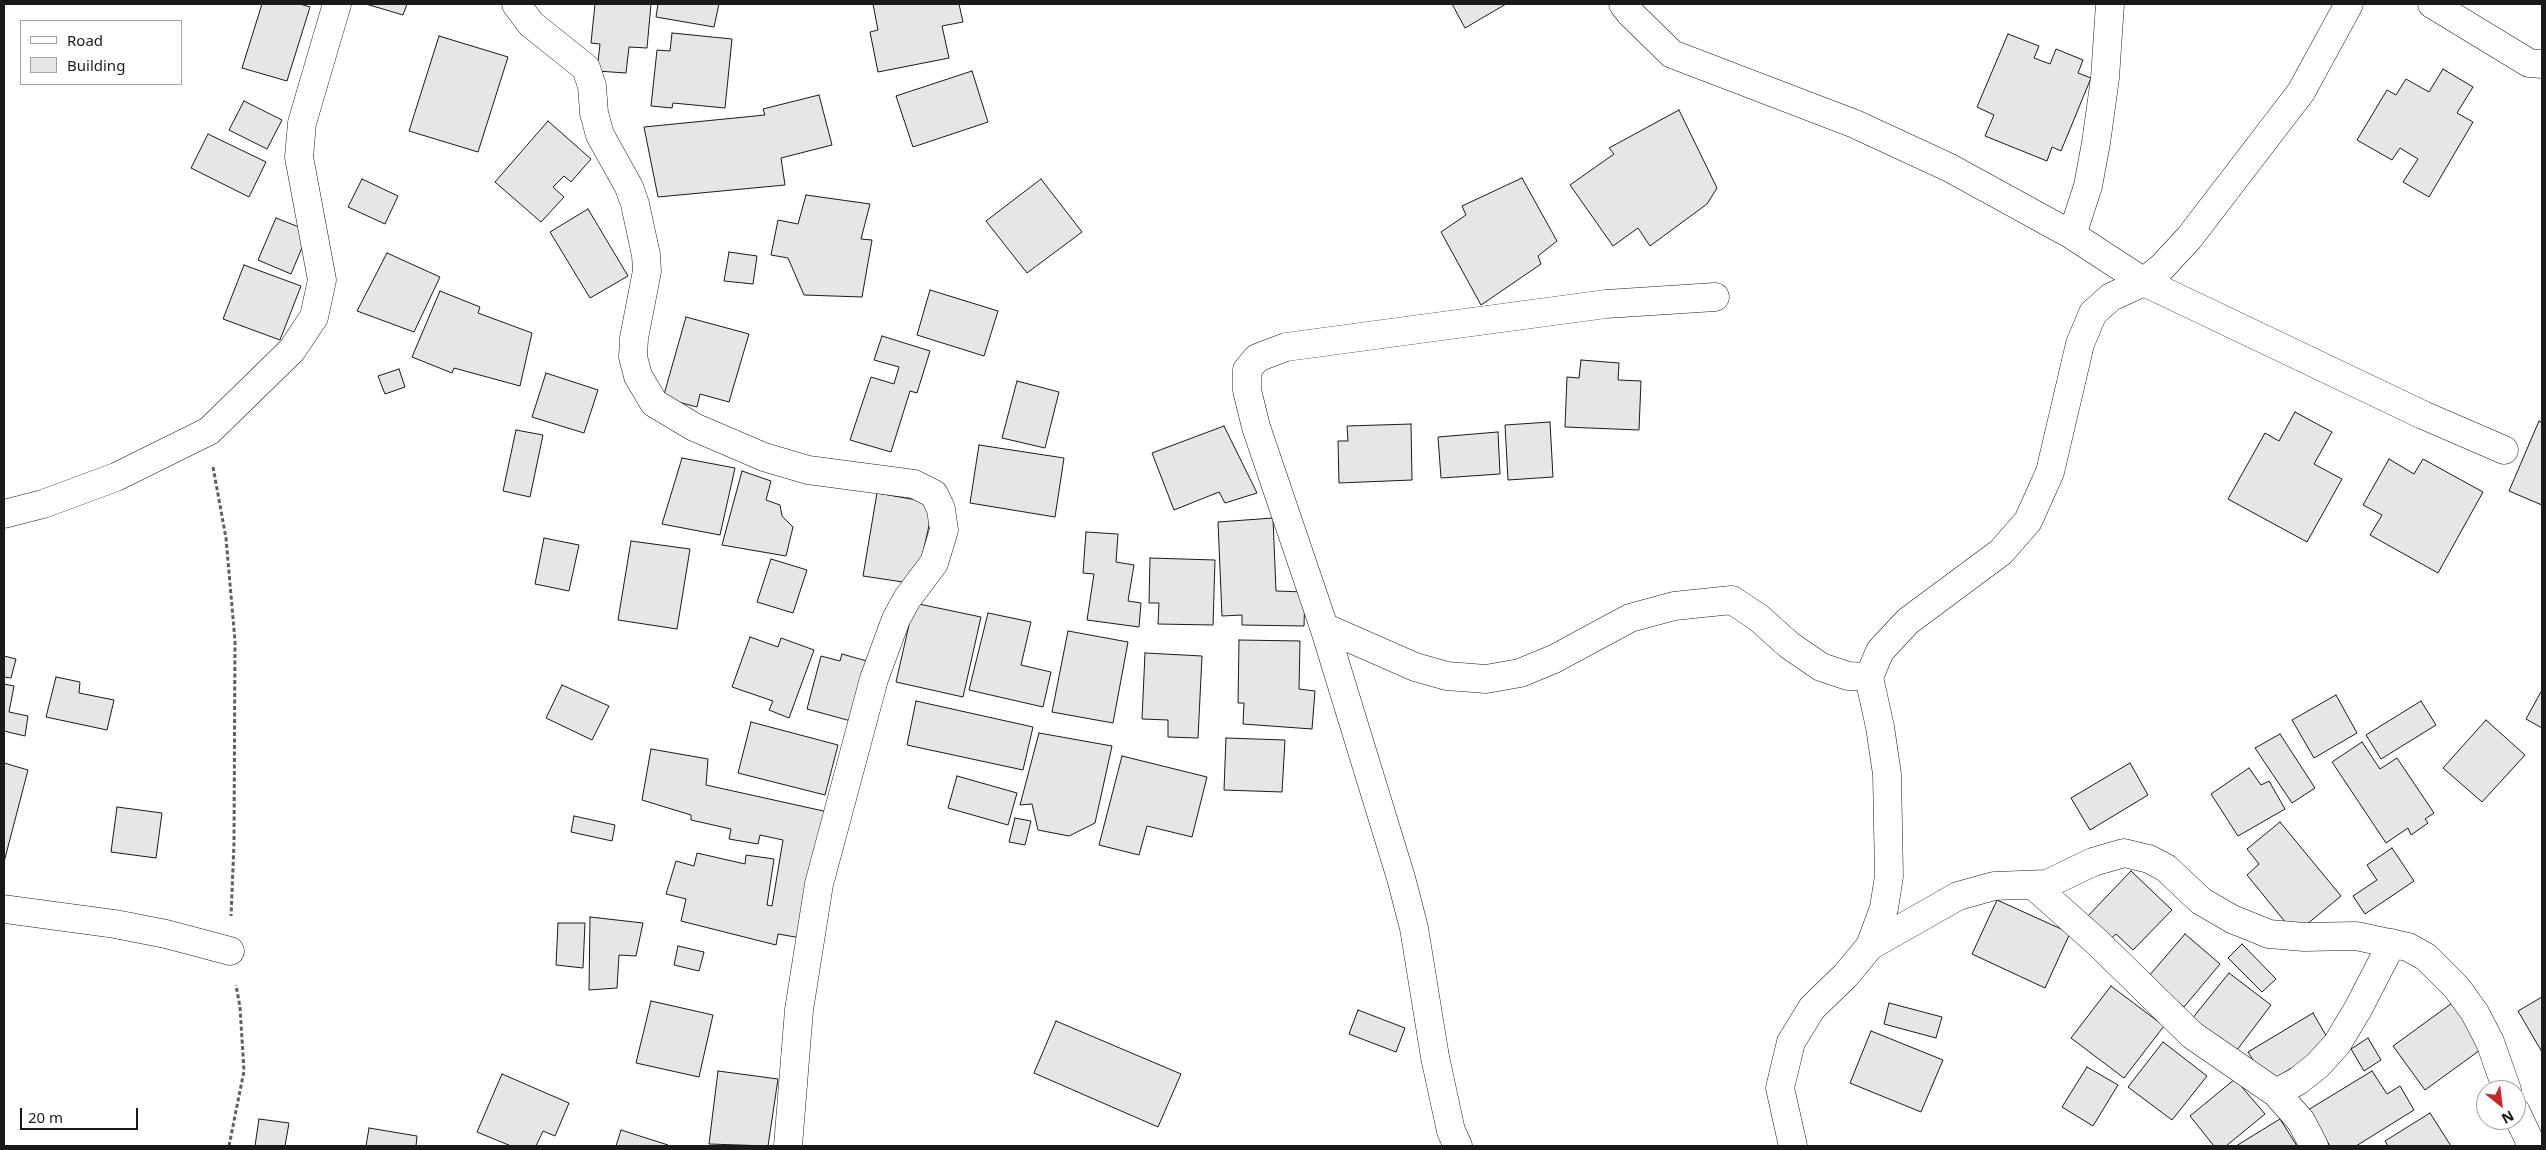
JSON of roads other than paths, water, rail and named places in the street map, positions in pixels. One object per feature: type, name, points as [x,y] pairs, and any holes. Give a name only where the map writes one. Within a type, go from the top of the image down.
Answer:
[{"type":"street","points":[[4,514],[44,504],[116,477],[209,432],[292,350],[314,317],[322,280],[299,157],[302,122],[337,4]]},
{"type":"street","points":[[516,4],[532,24],[586,68],[592,86],[594,113],[600,135],[629,187],[636,204],[646,255],[647,271],[634,338],[633,357],[638,376],[654,403],[694,427],[764,457],[808,470],[914,484],[934,494],[941,509],[944,530],[934,563],[907,599],[896,619],[874,679],[819,884],[799,1010],[788,1146]]},
{"type":"street","points":[[1623,4],[1672,54],[1855,124],[1950,168],[2072,235],[2144,282],[2423,415],[2504,450]]},
{"type":"street","points":[[2072,235],[2088,186],[2096,143],[2105,78],[2110,4]]},
{"type":"street","points":[[1793,1146],[1780,1088],[1791,1042],[1812,1008],[1846,975],[1870,946],[1884,908],[1889,876],[1886,774],[1880,727],[1869,678],[1880,651],[1908,621],[2001,552],[2028,521],[2050,472],[2080,344],[2093,313],[2111,297],[2144,282],[2162,267],[2189,238],[2296,98],[2323,55],[2349,4]]},
{"type":"street","points":[[2432,4],[2529,62],[2542,64]]},
{"type":"street","points":[[1458,1146],[1451,1131],[1414,928],[1401,878],[1324,627],[1256,427],[1247,390],[1247,370],[1258,358],[1286,346],[1606,304],[1715,297]]},
{"type":"street","points":[[1324,627],[1415,667],[1447,676],[1486,679],[1520,673],[1554,659],[1630,618],[1674,606],[1732,600],[1759,618],[1789,646],[1821,667],[1848,676],[1869,678]]},
{"type":"street","points":[[1870,946],[1930,911],[1964,894],[1994,886],[2034,886],[2047,884],[2093,862],[2124,853],[2149,860],[2166,868],[2201,901],[2232,919],[2269,934],[2304,937],[2356,936],[2408,947],[2426,957],[2457,988],[2475,1013],[2486,1035],[2503,1080]]},
{"type":"street","points":[[2034,886],[2097,942],[2192,1034],[2276,1093],[2301,1121],[2314,1146]]},
{"type":"street","points":[[4,909],[115,924],[166,934],[230,951]]},
{"type":"street","points":[[2276,1093],[2298,1081],[2318,1065],[2337,1044],[2358,1009],[2392,943]]},
{"type":"street","points":[[2524,1130],[2532,1146]]}]
